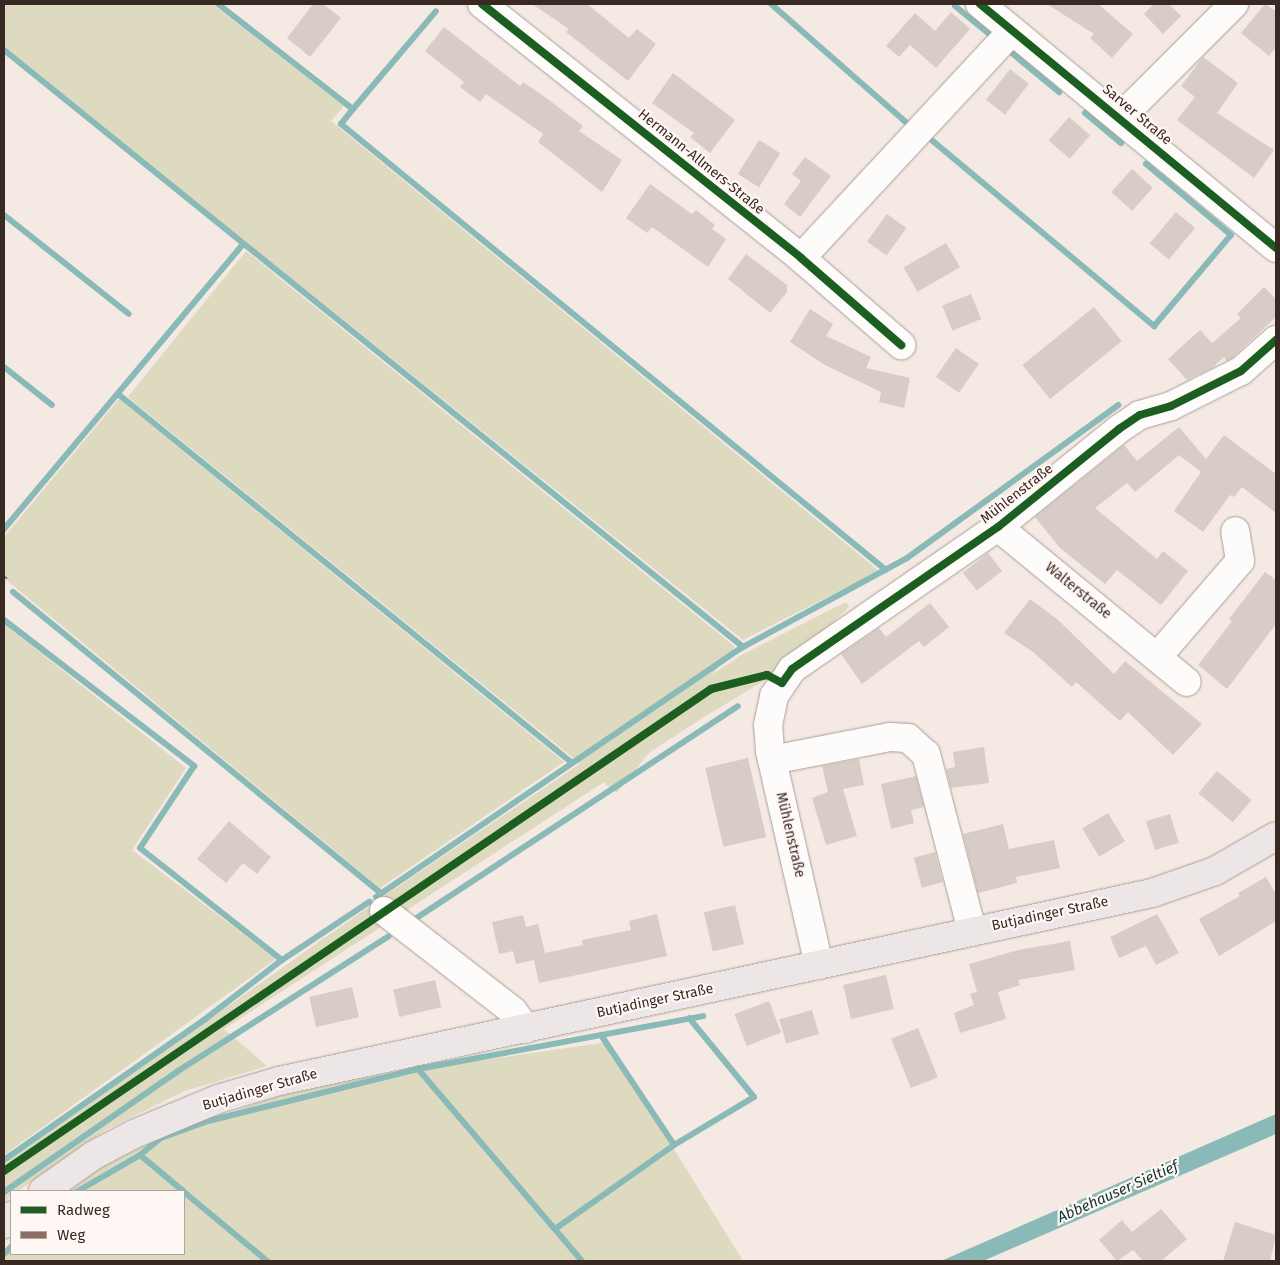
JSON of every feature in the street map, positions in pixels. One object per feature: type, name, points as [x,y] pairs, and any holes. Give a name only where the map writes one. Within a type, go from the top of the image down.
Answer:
[{"type":"main road","name":"Butjadinger Straße","points":[[44,1190],[102,1151],[175,1115],[218,1099],[279,1081],[526,1030],[820,964],[1152,893],[1216,871],[1276,836]]},
{"type":"street","name":"Hermann-Allmers-Straße","points":[[482,4],[801,258],[901,345]]},
{"type":"street","name":"Sarver Straße","points":[[980,4],[1120,117],[1276,248]]},
{"type":"street","points":[[1120,117],[1234,4]]},
{"type":"street","points":[[801,258],[1012,31]]},
{"type":"street","name":"Mühlenstraße","points":[[820,964],[772,760],[768,725],[774,696],[792,669],[998,527],[1119,429],[1140,415],[1171,406],[1241,371],[1276,340]]},
{"type":"street","name":"Walterstraße","points":[[998,527],[1158,656],[1187,682]]},
{"type":"street","points":[[1158,656],[1240,561],[1235,531]]},
{"type":"street","points":[[772,760],[890,737],[908,738],[926,754],[972,931]]},
{"type":"street","points":[[384,911],[514,1011],[526,1030]]},
{"type":"shaded area","points":[[4,4],[212,4],[344,106],[331,121],[879,571],[743,640],[4,48]]},
{"type":"shaded area","points":[[246,251],[735,647],[617,793],[128,397]]},
{"type":"shaded area","points":[[119,399],[564,762],[380,888],[4,578],[4,537]]},
{"type":"shaded area","points":[[846,602],[849,607],[784,669],[704,717],[224,1029],[267,1066],[185,1091],[107,1129],[19,1190],[10,1190],[10,1197],[4,1202],[4,1164],[387,894],[743,654]]},
{"type":"shaded area","points":[[4,624],[186,768],[132,850],[276,959],[4,1155]]},
{"type":"shaded area","points":[[608,1042],[743,1261],[4,1261],[4,1252],[10,1246],[10,1255],[185,1255],[185,1190],[69,1190],[100,1161],[303,1086]]},
{"type":"water","name":"Abbehauser Sieltief","points":[[1276,1114],[1276,1134],[983,1261],[941,1261]]},
{"type":"building","points":[[313,4],[323,4],[341,18],[310,57],[287,38]]},
{"type":"building","points":[[532,4],[587,4],[629,38],[637,29],[656,44],[628,81],[566,32],[569,29]]},
{"type":"building","points":[[1047,4],[1098,4],[1133,34],[1112,58],[1090,38],[1094,34]]},
{"type":"building","points":[[1154,4],[1169,4],[1181,16],[1163,34],[1144,14]]},
{"type":"building","points":[[1265,4],[1276,11],[1276,47],[1269,56],[1241,33]]},
{"type":"building","points":[[951,12],[970,29],[936,68],[910,45],[899,57],[886,46],[915,13],[935,31]]},
{"type":"building","points":[[444,27],[520,86],[523,82],[545,97],[583,126],[579,131],[622,160],[602,192],[538,142],[543,134],[486,94],[480,102],[460,87],[464,82],[425,51]]},
{"type":"building","points":[[1203,57],[1238,83],[1217,113],[1274,150],[1254,178],[1177,120],[1195,97],[1181,86]]},
{"type":"building","points":[[1010,69],[1029,84],[1005,115],[986,100]]},
{"type":"building","points":[[673,73],[735,120],[710,153],[690,137],[694,133],[652,103]]},
{"type":"building","points":[[1069,117],[1090,135],[1070,159],[1049,140]]},
{"type":"building","points":[[759,140],[780,153],[759,187],[738,174]]},
{"type":"building","points":[[805,157],[831,176],[800,217],[784,204],[801,181],[792,174]]},
{"type":"building","points":[[1132,169],[1153,188],[1132,211],[1111,192]]},
{"type":"building","points":[[650,184],[692,214],[696,210],[715,225],[712,229],[726,239],[708,267],[652,227],[647,233],[626,218]]},
{"type":"building","points":[[1176,212],[1195,228],[1169,259],[1150,243]]},
{"type":"building","points":[[887,214],[906,228],[886,256],[867,242]]},
{"type":"building","points":[[946,243],[960,267],[918,292],[904,268]]},
{"type":"building","points":[[746,254],[787,285],[787,292],[770,313],[728,279]]},
{"type":"building","points":[[1264,287],[1276,299],[1276,317],[1232,358],[1227,361],[1224,357],[1212,368],[1187,380],[1168,359],[1200,330],[1212,343],[1241,318],[1237,314]]},
{"type":"building","points":[[971,294],[981,319],[952,331],[942,306]]},
{"type":"building","points":[[1094,307],[1122,341],[1050,399],[1023,365]]},
{"type":"building","points":[[810,309],[833,324],[826,336],[871,357],[866,368],[910,378],[904,408],[879,402],[881,392],[825,365],[790,342]]},
{"type":"building","points":[[956,348],[979,364],[959,393],[936,377]]},
{"type":"building","points":[[1179,427],[1206,459],[1224,435],[1276,474],[1276,513],[1242,487],[1234,497],[1230,495],[1203,532],[1174,511],[1201,472],[1179,455],[1135,492],[1127,483],[1095,508],[1157,559],[1163,551],[1188,571],[1161,605],[1117,570],[1105,584],[1060,548],[1035,517],[1124,445],[1137,461]]},
{"type":"building","points":[[988,553],[1002,571],[977,591],[963,573]]},
{"type":"building","points":[[1265,572],[1276,580],[1276,624],[1227,689],[1198,665],[1232,621],[1229,619]]},
{"type":"building","points":[[1030,599],[1057,619],[1114,674],[1125,661],[1202,724],[1173,755],[1128,712],[1120,721],[1076,682],[1072,687],[1033,652],[1004,633]]},
{"type":"building","points":[[930,603],[949,627],[924,647],[919,641],[862,684],[841,654],[879,628],[886,637]]},
{"type":"building","points":[[984,747],[989,783],[951,788],[946,769],[955,767],[953,752]]},
{"type":"building","points":[[748,758],[766,837],[723,847],[705,768]]},
{"type":"building","points":[[859,759],[864,785],[843,789],[857,836],[826,845],[812,798],[828,792],[822,766]]},
{"type":"building","points":[[1217,771],[1251,800],[1233,822],[1198,793]]},
{"type":"building","points":[[916,776],[924,807],[911,810],[914,823],[891,829],[881,784]]},
{"type":"building","points":[[1108,813],[1125,841],[1099,857],[1082,828]]},
{"type":"building","points":[[1170,814],[1179,843],[1155,850],[1146,821]]},
{"type":"building","points":[[229,821],[271,857],[257,874],[243,863],[226,883],[197,859]]},
{"type":"building","points":[[1003,824],[1009,849],[1054,840],[1060,868],[1016,877],[1017,883],[978,893],[963,834]]},
{"type":"building","points":[[935,852],[943,882],[922,888],[914,858]]},
{"type":"building","points":[[1266,877],[1276,894],[1276,921],[1219,956],[1199,919],[1240,896],[1238,893]]},
{"type":"building","points":[[735,905],[744,944],[713,951],[704,912]]},
{"type":"building","points":[[657,914],[667,956],[539,983],[534,960],[516,964],[513,951],[499,954],[492,922],[523,915],[526,927],[538,924],[545,953],[583,945],[582,940],[631,930],[629,921]]},
{"type":"building","points":[[1157,914],[1179,953],[1156,965],[1146,946],[1119,958],[1110,937]]},
{"type":"building","points":[[1070,941],[1075,970],[1018,980],[1020,985],[998,992],[1006,1019],[960,1033],[954,1013],[974,1005],[970,994],[977,992],[969,964],[1018,950]]},
{"type":"building","points":[[886,975],[894,1009],[851,1019],[843,985]]},
{"type":"building","points":[[435,980],[441,1007],[399,1017],[393,990]]},
{"type":"building","points":[[352,987],[359,1017],[316,1027],[309,997]]},
{"type":"building","points":[[769,1001],[781,1033],[747,1046],[734,1014]]},
{"type":"building","points":[[812,1010],[819,1034],[786,1043],[779,1019]]},
{"type":"building","points":[[918,1028],[938,1077],[911,1088],[891,1039]]},
{"type":"building","points":[[1161,1209],[1187,1239],[1161,1261],[1143,1261],[1133,1250],[1117,1261],[1099,1240],[1122,1220],[1132,1232]]},
{"type":"building","points":[[1235,1222],[1276,1235],[1270,1261],[1223,1261]]},
{"type":"waterway","points":[[218,4],[353,109],[341,124],[886,570]]},
{"type":"waterway","points":[[771,4],[906,122]]},
{"type":"waterway","points":[[955,6],[988,33]]},
{"type":"waterway","points":[[353,109],[436,11]]},
{"type":"waterway","points":[[4,50],[743,647]]},
{"type":"waterway","points":[[1013,54],[1059,92]]},
{"type":"waterway","points":[[1085,113],[1121,143]]},
{"type":"waterway","points":[[928,137],[1154,326],[1231,235],[1146,164]]},
{"type":"waterway","points":[[4,215],[129,314]]},
{"type":"waterway","points":[[4,529],[242,245]]},
{"type":"waterway","points":[[4,367],[52,405]]},
{"type":"waterway","points":[[118,394],[571,762]]},
{"type":"waterway","points":[[376,897],[743,647],[907,558],[1118,405]]},
{"type":"waterway","points":[[13,592],[381,893]]},
{"type":"waterway","points":[[4,620],[194,766],[140,848],[282,960]]},
{"type":"waterway","points":[[418,917],[738,706]]},
{"type":"waterway","points":[[4,1160],[204,1020],[282,960],[369,902]]},
{"type":"waterway","points":[[4,1192],[178,1071],[389,936]]},
{"type":"waterway","points":[[80,1190],[140,1155],[161,1138],[208,1121],[418,1069],[703,1016]]},
{"type":"waterway","points":[[555,1229],[674,1145],[754,1097],[689,1018]]},
{"type":"waterway","points":[[601,1035],[674,1145]]},
{"type":"waterway","points":[[418,1069],[582,1261]]},
{"type":"waterway","points":[[140,1155],[182,1190]]},
{"type":"waterway","points":[[185,1193],[267,1261]]},
{"type":"waterway","points":[[4,1254],[10,1248]]},
{"type":"cycle path","points":[[482,4],[801,258],[901,345]]},
{"type":"cycle path","points":[[980,4],[1276,248]]},
{"type":"cycle path","points":[[4,1171],[711,689],[767,675],[782,683],[792,669],[998,527],[1119,429],[1140,415],[1171,406],[1241,371],[1276,340]]}]
